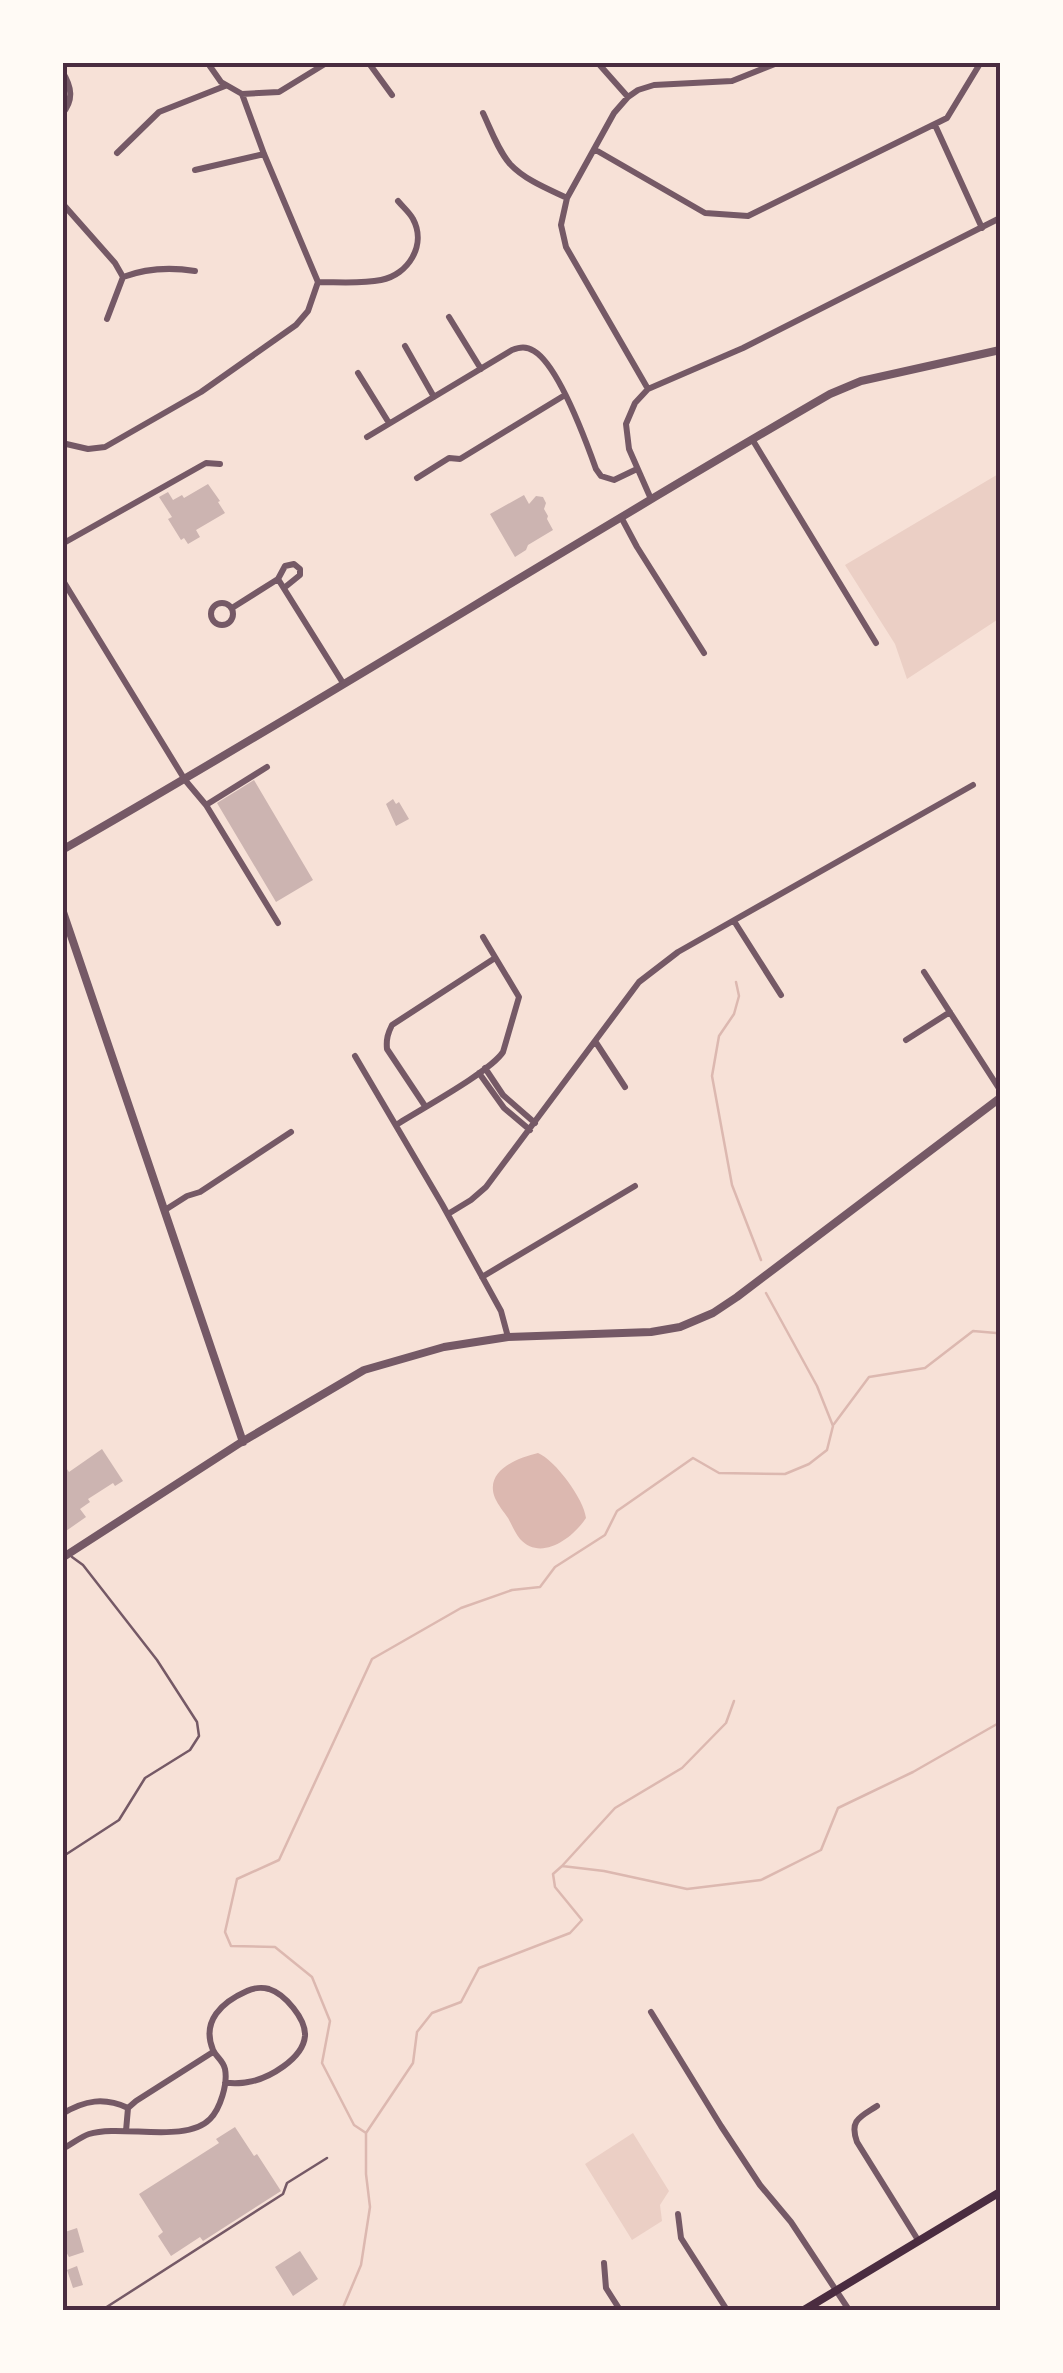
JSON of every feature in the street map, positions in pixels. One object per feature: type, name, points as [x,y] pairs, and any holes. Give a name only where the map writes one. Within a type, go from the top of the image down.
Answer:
[{"type":"main road","points":[[804,2310],[1000,2192]]},
{"type":"street","points":[[206,62],[221,82],[242,94],[279,92],[328,62]]},
{"type":"street","points":[[368,62],[392,95]]},
{"type":"street","points":[[597,62],[628,97]]},
{"type":"street","points":[[648,389],[566,246],[561,225],[567,198],[614,113],[628,97],[654,85],[732,80],[780,62]]},
{"type":"street","points":[[594,150],[705,213],[748,216],[948,118],[981,62]]},
{"type":"street","points":[[62,71],[70,86],[70,102],[62,114]]},
{"type":"street","points":[[117,153],[159,112],[226,85]]},
{"type":"street","points":[[62,444],[88,449],[105,447],[200,392],[296,326],[308,311],[318,282],[242,94]]},
{"type":"street","points":[[483,114],[512,166],[567,198]]},
{"type":"street","points":[[934,125],[982,229]]},
{"type":"street","points":[[194,170],[264,154]]},
{"type":"street","points":[[318,282],[382,280],[398,274],[410,262],[418,232],[413,217],[398,201]]},
{"type":"street","points":[[62,203],[123,277]]},
{"type":"street","points":[[651,499],[629,449],[626,424],[635,403],[648,389],[743,348],[1000,218]]},
{"type":"street","points":[[123,277],[174,268],[195,272]]},
{"type":"street","points":[[107,319],[123,277]]},
{"type":"street","points":[[449,317],[481,368]]},
{"type":"street","points":[[405,346],[434,397]]},
{"type":"street","points":[[367,437],[512,350],[526,347],[545,360],[576,414],[602,476],[614,480],[637,469]]},
{"type":"street","points":[[62,850],[830,394],[862,381],[1000,350]]},
{"type":"street","points":[[358,373],[389,424]]},
{"type":"street","points":[[416,478],[449,458],[460,459],[565,395]]},
{"type":"street","points":[[752,439],[876,643]]},
{"type":"street","points":[[62,544],[206,462],[220,464]]},
{"type":"street","points":[[622,517],[704,653]]},
{"type":"street","points":[[232,608],[278,579],[288,564],[294,564],[300,568],[300,576],[284,588]]},
{"type":"street","points":[[62,578],[185,780],[206,805],[278,922]]},
{"type":"street","points":[[278,579],[343,683]]},
{"type":"street","points":[[206,805],[267,767]]},
{"type":"street","points":[[448,1214],[486,1187],[639,982],[678,952],[973,785]]},
{"type":"street","points":[[62,909],[242,1442]]},
{"type":"street","points":[[734,921],[780,995]]},
{"type":"street","points":[[396,1125],[482,1070],[503,1052],[520,997],[483,938]]},
{"type":"street","points":[[425,1106],[388,1049],[387,1036],[392,1025],[496,958]]},
{"type":"street","points":[[924,972],[1000,1090]]},
{"type":"street","points":[[906,1040],[950,1012]]},
{"type":"street","points":[[595,1041],[625,1087]]},
{"type":"street","points":[[355,1056],[501,1311],[508,1337]]},
{"type":"street","points":[[482,1070],[504,1108],[533,1126]]},
{"type":"street","points":[[64,1555],[364,1370],[444,1347],[508,1337],[651,1332],[697,1321],[737,1297],[1000,1098]]},
{"type":"street","points":[[165,1210],[200,1192],[291,1132]]},
{"type":"street","points":[[482,1278],[635,1186]]},
{"type":"street","points":[[62,2150],[88,2134],[178,2130],[202,2125],[210,2119],[225,2083],[225,2069],[213,2052],[210,2020],[228,2002],[255,1988],[269,1989],[296,2012],[305,2036],[301,2047],[292,2059],[260,2079],[225,2083]]},
{"type":"street","points":[[651,2012],[760,2185],[791,2222],[848,2310]]},
{"type":"street","points":[[128,2108],[213,2052]]},
{"type":"street","points":[[62,2114],[86,2102],[116,2102],[128,2108]]},
{"type":"street","points":[[877,2106],[860,2118],[853,2132],[918,2240]]},
{"type":"street","points":[[126,2131],[128,2108]]},
{"type":"street","points":[[678,2214],[681,2238],[727,2310]]},
{"type":"street","points":[[604,2263],[606,2288],[620,2310]]},
{"type":"lane","points":[[62,1856],[119,1820],[145,1778],[190,1750],[200,1736],[197,1722],[157,1660],[82,1564],[64,1555]]},
{"type":"lane","points":[[102,2310],[283,2194],[287,2183],[327,2158]]},
{"type":"shaded area","points":[[1000,473],[1000,618],[907,679],[895,644],[845,565]]},
{"type":"shaded area","points":[[538,1453],[568,1481],[586,1518],[573,1533],[547,1548],[528,1546],[518,1537],[493,1489],[494,1480],[504,1467]]},
{"type":"shaded area","points":[[633,2133],[669,2191],[660,2205],[662,2221],[632,2240],[585,2164]]},
{"type":"building","points":[[208,484],[225,513],[196,530],[200,537],[188,544],[168,519],[172,517],[159,497],[168,492],[173,500],[182,495],[184,498]]},
{"type":"building","points":[[524,495],[529,504],[536,496],[543,497],[553,530],[515,557],[490,514]]},
{"type":"building","points":[[254,780],[313,880],[276,902],[217,803]]},
{"type":"building","points":[[393,799],[409,819],[396,826],[386,804]]},
{"type":"building","points":[[102,1449],[123,1481],[88,1499],[90,1502],[80,1509],[86,1517],[66,1531],[62,1527],[62,1462],[69,1472]]},
{"type":"building","points":[[235,2127],[281,2191],[203,2241],[200,2237],[171,2256],[158,2236],[163,2232],[139,2194],[219,2143],[216,2139]]},
{"type":"building","points":[[77,2228],[84,2252],[69,2257],[62,2245],[62,2233]]},
{"type":"building","points":[[300,2251],[318,2279],[293,2296],[275,2267]]},
{"type":"building","points":[[77,2266],[83,2285],[73,2288],[67,2270]]},
{"type":"waterway","points":[[736,982],[739,996],[734,1014],[719,1036],[712,1076],[732,1185],[761,1260]]},
{"type":"waterway","points":[[366,2133],[354,2125],[322,2063],[330,2021],[312,1977],[275,1947],[231,1946],[225,1932],[237,1879],[279,1860],[372,1659],[461,1608],[512,1590],[540,1587],[555,1567],[605,1535],[617,1511],[693,1458],[719,1473],[785,1474],[809,1464],[827,1450],[833,1426],[817,1386],[766,1293]]},
{"type":"waterway","points":[[834,1424],[869,1377],[925,1368],[973,1331],[1000,1331]]},
{"type":"waterway","points":[[562,1866],[615,1808],[682,1768],[726,1723],[734,1701]]},
{"type":"waterway","points":[[342,2310],[361,2265],[370,2207],[366,2133],[413,2063],[417,2032],[432,2013],[461,2002],[479,1968],[570,1933],[582,1920],[555,1887],[553,1874],[562,1866],[687,1889],[761,1880],[821,1850],[838,1808],[913,1772],[997,1724],[1000,1717]]}]
